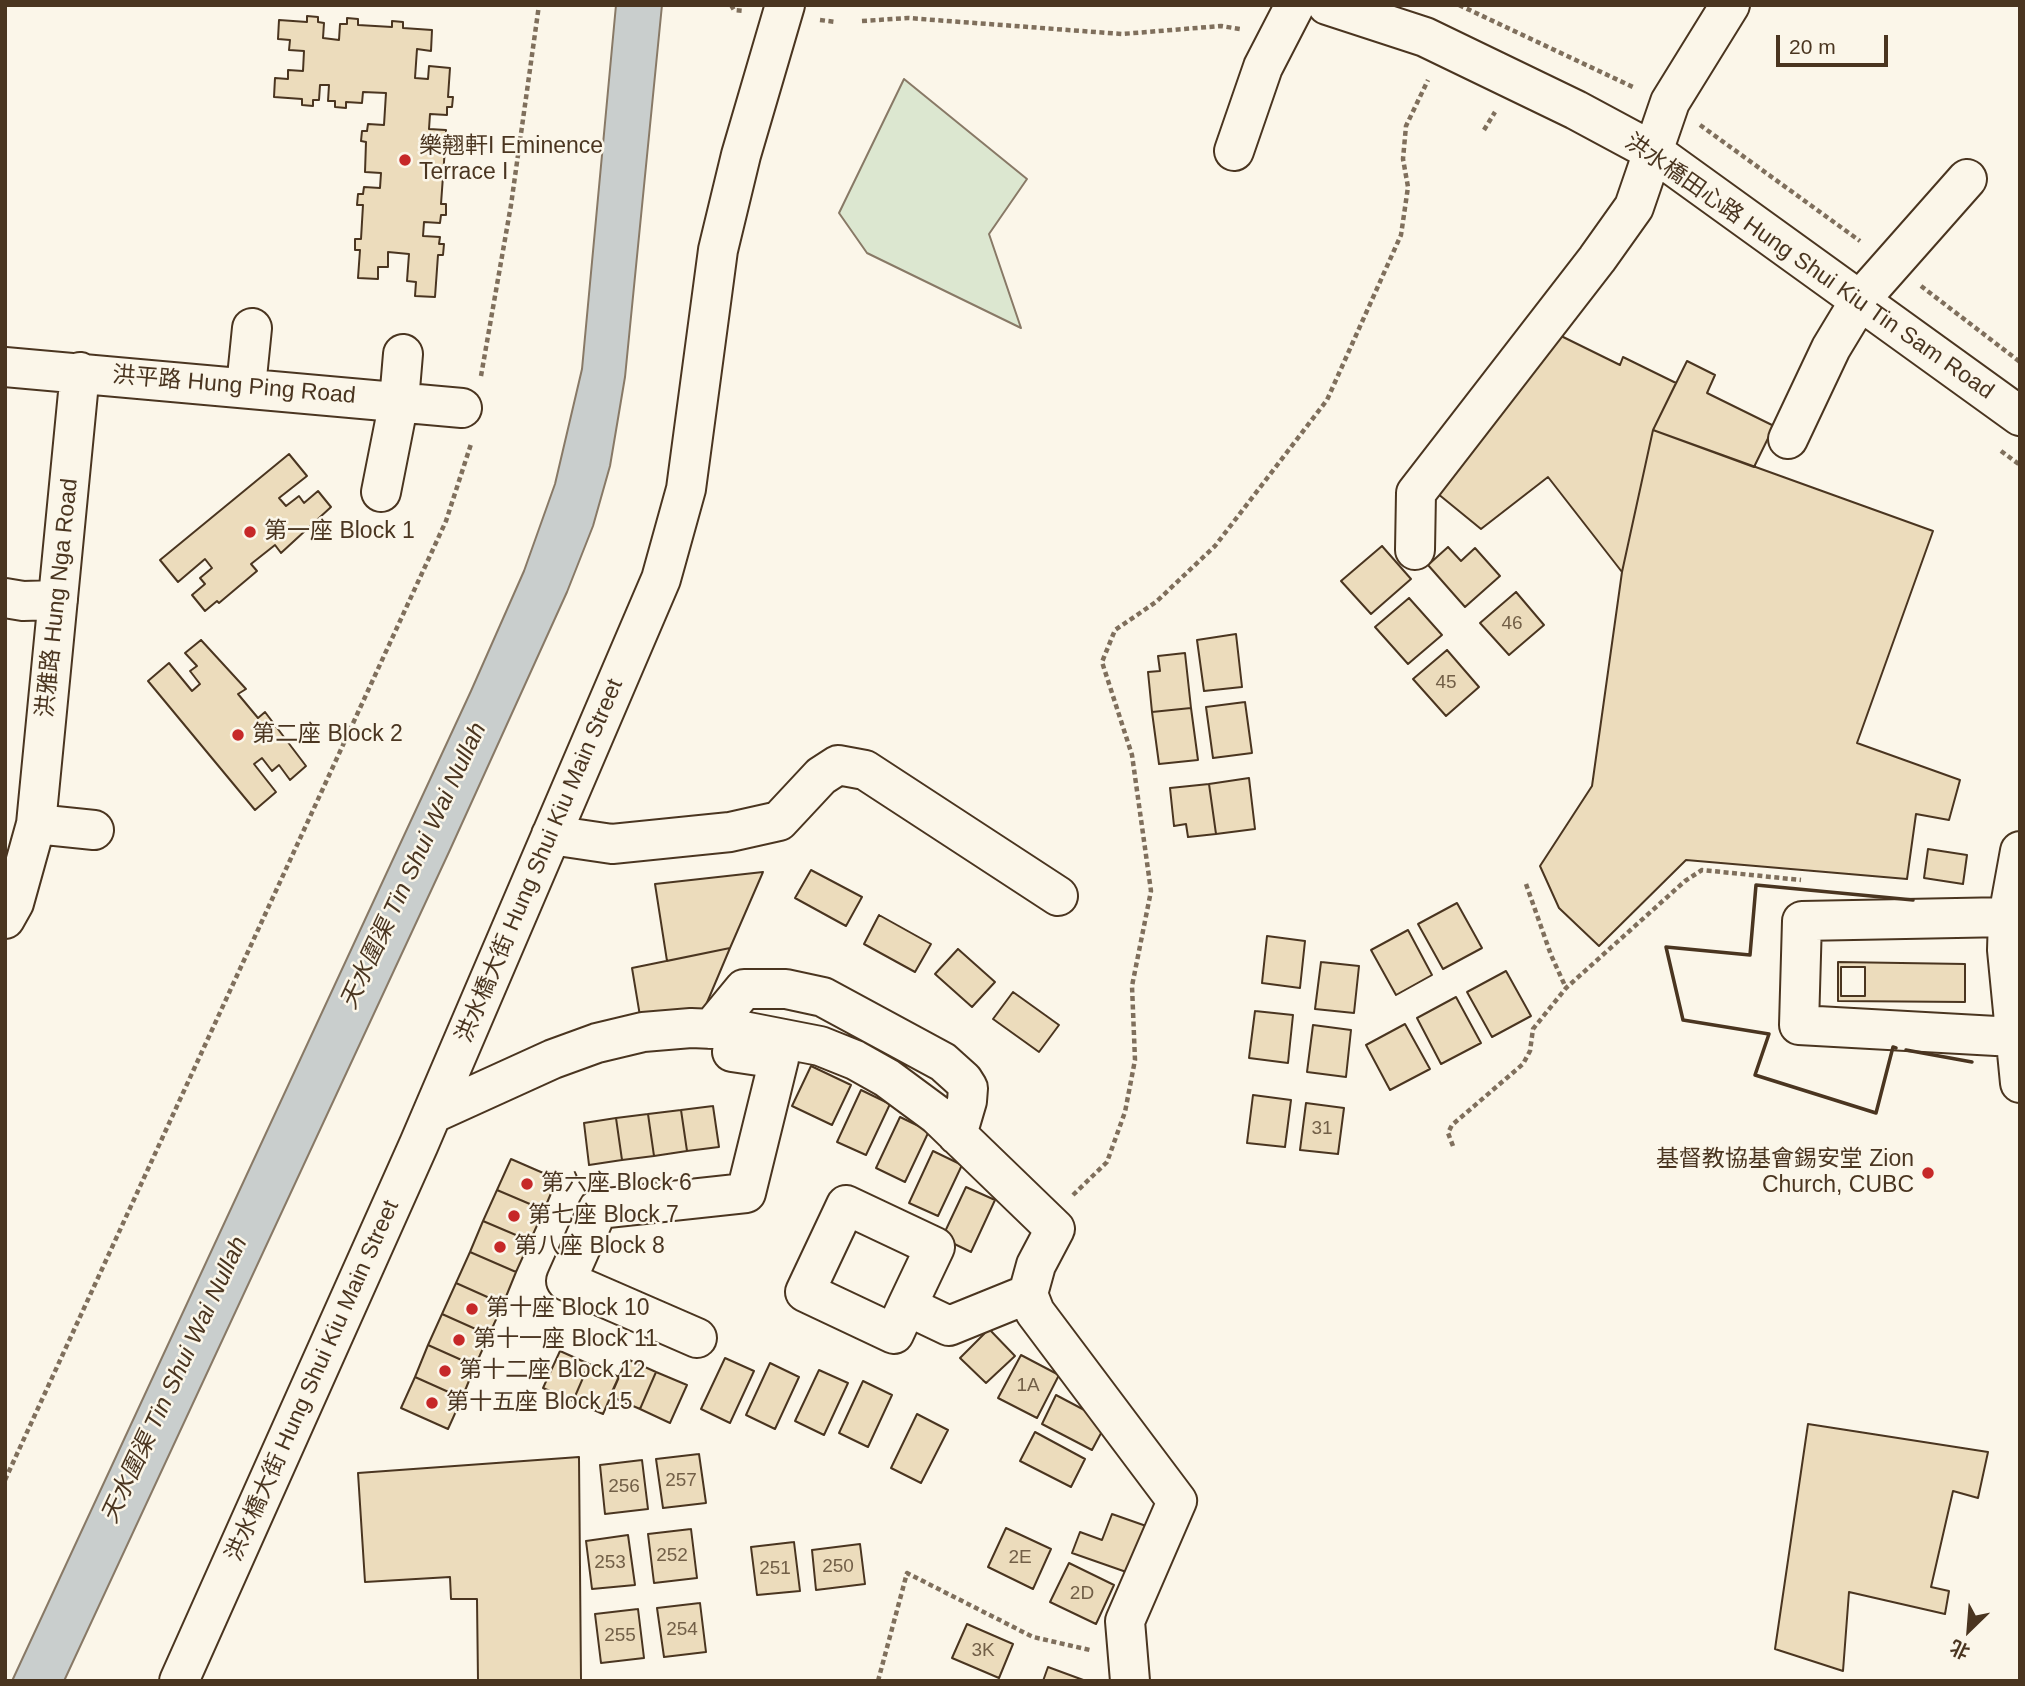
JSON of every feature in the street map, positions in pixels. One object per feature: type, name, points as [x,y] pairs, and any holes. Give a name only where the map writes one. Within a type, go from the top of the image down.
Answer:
[{"type":"street","name":"洪水橋大街 Hung Shui Kiu Main Street","points":[[179,1681],[426,1129],[661,579],[686,489],[718,250],[741,155],[785,5]]},
{"type":"street","name":"洪水橋田心路 Hung Shui Kiu Tin Sam Road","points":[[1327,5],[1425,37],[1576,110],[1654,152],[2018,411]]},
{"type":"street","points":[[1415,550],[1416,493],[1634,207],[1670,102],[1730,5]]},
{"type":"street","points":[[1234,151],[1263,67],[1287,20]]},
{"type":"street","points":[[1788,439],[1831,348],[1860,300],[1967,179]]},
{"type":"street","points":[[246,387],[252,328]]},
{"type":"street","points":[[381,492],[399,401],[403,354]]},
{"type":"street","name":"洪平路 Hung Ping Road","points":[[5,367],[399,401],[471,412]]},
{"type":"street","name":"洪雅路 Hung Nga Road","points":[[5,919],[14,903],[36,824],[80,372]]},
{"type":"street","points":[[5,598],[23,601],[58,600]]},
{"type":"street","points":[[551,835],[612,844],[730,832],[779,821],[821,776],[838,765],[865,771],[1058,896]]},
{"type":"street","points":[[36,824],[94,830]]},
{"type":"street","points":[[2020,851],[2008,917],[2007,950],[2020,1083]]},
{"type":"street","points":[[2008,917],[1802,921],[1798,1025],[2014,1037]]},
{"type":"street","points":[[426,1129],[553,1059],[597,1043],[643,1032],[710,1029],[783,1037],[855,1060],[887,1078],[957,1135],[1055,1229],[1036,1265],[1028,1294],[1035,1312],[1177,1501],[1125,1621],[1129,1670]]},
{"type":"street","points":[[426,1129],[603,1064],[647,1054],[691,1050],[736,1052],[779,1059],[746,1193],[598,1209],[566,1281],[697,1338]]},
{"type":"street","points":[[907,1306],[949,1326],[1028,1294]]},
{"type":"path","points":[[5,1480],[446,521],[471,412],[512,205],[539,5]]},
{"type":"path","points":[[862,21],[908,18],[1122,34],[1287,20]]},
{"type":"path","points":[[1415,75],[1436,84]]},
{"type":"path","points":[[1055,1229],[1063,1205],[1107,1162],[1125,1112],[1135,1060],[1132,986],[1151,891],[1132,755],[1102,662],[1115,630],[1156,602],[1215,546],[1327,400],[1401,235],[1408,187],[1403,159],[1406,126],[1428,80]]},
{"type":"path","points":[[1482,107],[1505,119]]},
{"type":"path","points":[[1997,448],[2020,465]]},
{"type":"path","points":[[1453,1146],[1448,1133],[1452,1125],[1523,1064],[1530,1051],[1533,1029],[1566,988],[1685,881],[1702,870],[1810,881]]},
{"type":"path","points":[[1526,884],[1566,988]]},
{"type":"path","points":[[878,1681],[907,1573],[1033,1637],[1129,1670]]},
{"type":"green space","points":[[904,79],[1027,179],[989,234],[1021,328],[867,253],[839,213]]},
{"type":"water","name":"天水圍渠 Tin Shui Wai Nullah","points":[[616,5],[662,5],[625,377],[610,466],[593,526],[567,592],[449,852],[64,1681],[12,1681],[471,691],[524,571],[555,484],[582,369]]},
{"type":"building","name":"樂翹軒I Eminence Terrace I","points":[[307,16],[318,17],[318,22],[324,23],[323,38],[339,40],[340,24],[347,24],[347,18],[358,19],[358,25],[392,27],[392,21],[403,22],[403,28],[432,30],[431,51],[417,49],[415,78],[428,79],[429,66],[450,68],[448,97],[453,97],[452,107],[447,107],[447,115],[430,114],[429,129],[446,130],[446,137],[450,138],[450,148],[445,148],[441,204],[446,204],[446,215],[441,215],[440,223],[424,222],[423,236],[440,237],[439,244],[444,244],[443,255],[438,255],[435,297],[415,296],[416,282],[407,281],[409,254],[388,252],[388,267],[378,267],[378,279],[358,278],[360,250],[355,250],[355,239],[361,239],[363,205],[357,205],[358,194],[363,194],[364,187],[380,188],[381,173],[365,172],[366,142],[361,141],[362,131],[367,131],[368,124],[384,125],[386,93],[363,92],[362,103],[346,102],[346,108],[335,107],[335,101],[328,101],[329,85],[320,85],[319,100],[313,100],[313,106],[302,105],[302,99],[274,97],[275,78],[288,79],[288,70],[303,71],[304,51],[289,50],[290,40],[278,39],[279,20],[307,22]]},
{"type":"building","points":[[1555,333],[1620,365],[1623,357],[1676,383],[1653,430],[1622,572],[1548,477],[1481,529],[1432,489]]},
{"type":"building","points":[[1687,361],[1715,375],[1707,393],[1774,426],[1754,467],[1653,430]]},
{"type":"building","points":[[1653,430],[1933,531],[1857,743],[1960,780],[1949,820],[1916,814],[1907,879],[1686,860],[1599,946],[1559,908],[1540,866],[1592,786],[1622,572]]},
{"type":"building","name":"第一座 Block 1","points":[[289,454],[307,476],[279,498],[286,506],[299,496],[304,503],[318,491],[331,507],[281,553],[275,545],[251,564],[257,571],[219,603],[217,601],[205,611],[192,595],[205,584],[200,578],[212,568],[205,559],[178,582],[160,560]]},
{"type":"building","points":[[1382,546],[1411,579],[1371,614],[1341,581]]},
{"type":"building","points":[[1448,547],[1461,561],[1475,548],[1500,576],[1465,607],[1428,565]]},
{"type":"building","points":[[1516,592],[1544,625],[1509,655],[1480,623]]},
{"type":"building","points":[[1409,598],[1442,635],[1408,664],[1375,627]]},
{"type":"building","points":[[1236,634],[1242,687],[1204,691],[1197,640]]},
{"type":"building","name":"第二座 Block 2","points":[[201,640],[246,689],[238,694],[258,718],[265,712],[306,766],[290,780],[279,765],[272,771],[262,758],[254,764],[276,792],[255,810],[148,681],[169,663],[192,691],[200,684],[190,671],[197,666],[185,653]]},
{"type":"building","points":[[1447,650],[1479,687],[1446,716],[1413,679]]},
{"type":"building","points":[[1185,653],[1191,708],[1152,712],[1148,672],[1160,671],[1158,656]]},
{"type":"building","points":[[1245,702],[1252,753],[1213,758],[1206,707]]},
{"type":"building","points":[[1191,708],[1198,760],[1159,764],[1152,712]]},
{"type":"building","points":[[1249,778],[1255,829],[1216,834],[1209,784]]},
{"type":"building","points":[[1209,784],[1216,834],[1188,837],[1186,824],[1174,826],[1170,788]]},
{"type":"building","points":[[1928,849],[1967,855],[1963,884],[1924,878]]},
{"type":"building","points":[[811,870],[862,897],[846,926],[795,898]]},
{"type":"building","points":[[763,872],[730,948],[667,961],[655,884]]},
{"type":"building","points":[[1457,903],[1482,948],[1443,969],[1418,924]]},
{"type":"building","points":[[879,915],[931,944],[915,972],[864,944]]},
{"type":"building","points":[[1408,930],[1432,975],[1396,995],[1371,950]]},
{"type":"building","points":[[1267,936],[1305,941],[1300,988],[1262,983]]},
{"type":"building","points":[[730,948],[703,1012],[640,1016],[632,968]]},
{"type":"building","points":[[958,949],[995,982],[972,1007],[935,974]]},
{"type":"building","points":[[1321,962],[1359,966],[1354,1013],[1315,1009]]},
{"type":"building","points":[[1838,962],[1965,964],[1965,1002],[1838,1001]]},
{"type":"building","points":[[1841,967],[1865,967],[1865,996],[1841,996]]},
{"type":"building","points":[[1506,971],[1531,1016],[1492,1037],[1467,992]]},
{"type":"building","points":[[1013,992],[1059,1025],[1039,1052],[993,1019]]},
{"type":"building","points":[[1456,997],[1481,1043],[1441,1064],[1417,1018]]},
{"type":"building","points":[[1255,1011],[1293,1015],[1288,1063],[1249,1058]]},
{"type":"building","points":[[1405,1024],[1430,1069],[1390,1090],[1366,1045]]},
{"type":"building","points":[[1313,1025],[1351,1030],[1346,1077],[1307,1072]]},
{"type":"building","points":[[811,1066],[851,1085],[832,1125],[792,1106]]},
{"type":"building","points":[[861,1090],[890,1104],[866,1155],[837,1142]]},
{"type":"building","points":[[1253,1095],[1291,1100],[1285,1147],[1247,1143]]},
{"type":"building","points":[[1306,1103],[1344,1108],[1338,1154],[1300,1150]]},
{"type":"building","points":[[713,1106],[719,1147],[687,1151],[681,1110]]},
{"type":"building","points":[[681,1110],[687,1151],[654,1156],[648,1114]]},
{"type":"building","points":[[648,1114],[654,1156],[622,1160],[616,1118]]},
{"type":"building","points":[[900,1117],[929,1131],[905,1182],[876,1168]]},
{"type":"building","points":[[616,1118],[622,1160],[589,1165],[584,1123]]},
{"type":"building","points":[[933,1151],[962,1165],[938,1216],[909,1203]]},
{"type":"building","name":"第六座 Block 6","points":[[511,1159],[557,1179],[544,1210],[497,1190]]},
{"type":"building","points":[[966,1187],[995,1200],[971,1252],[942,1238]]},
{"type":"building","name":"第七座 Block 7","points":[[497,1190],[544,1210],[530,1241],[483,1221]]},
{"type":"building","name":"第八座 Block 8","points":[[483,1221],[530,1241],[516,1272],[470,1252]]},
{"type":"building","points":[[470,1252],[516,1272],[503,1304],[456,1283]]},
{"type":"building","name":"第十座 Block 10","points":[[456,1283],[503,1304],[489,1335],[442,1314]]},
{"type":"building","name":"第十一座 Block 11","points":[[442,1314],[489,1335],[475,1366],[428,1345]]},
{"type":"building","points":[[989,1329],[1015,1356],[986,1383],[960,1358]]},
{"type":"building","name":"第十二座 Block 12","points":[[428,1345],[475,1366],[462,1398],[415,1377]]},
{"type":"building","points":[[560,1351],[589,1364],[573,1401],[543,1388]]},
{"type":"building","points":[[1021,1355],[1059,1375],[1037,1418],[998,1398]]},
{"type":"building","points":[[725,1358],[754,1371],[730,1423],[701,1409]]},
{"type":"building","points":[[627,1359],[656,1372],[640,1409],[610,1396]]},
{"type":"building","points":[[770,1363],[799,1377],[775,1429],[746,1415]]},
{"type":"building","points":[[589,1364],[619,1377],[603,1414],[573,1401]]},
{"type":"building","points":[[819,1370],[848,1383],[824,1435],[795,1421]]},
{"type":"building","points":[[656,1372],[687,1385],[670,1423],[640,1409]]},
{"type":"building","name":"第十五座 Block 15","points":[[415,1377],[462,1398],[448,1429],[401,1408]]},
{"type":"building","points":[[863,1381],[892,1395],[868,1447],[839,1433]]},
{"type":"building","points":[[1056,1395],[1107,1422],[1092,1450],[1042,1424]]},
{"type":"building","points":[[917,1414],[948,1430],[921,1483],[891,1468]]},
{"type":"building","points":[[1808,1424],[1988,1452],[1978,1498],[1953,1491],[1931,1587],[1949,1591],[1945,1614],[1849,1592],[1843,1671],[1775,1649]]},
{"type":"building","points":[[1035,1432],[1085,1459],[1071,1487],[1020,1461]]},
{"type":"building","points":[[699,1454],[706,1503],[663,1508],[656,1459]]},
{"type":"building","points":[[579,1457],[581,1681],[478,1681],[477,1599],[451,1599],[450,1577],[365,1582],[358,1473]]},
{"type":"building","points":[[642,1460],[648,1509],[605,1514],[600,1465]]},
{"type":"building","points":[[1112,1514],[1149,1527],[1132,1574],[1072,1553],[1080,1532],[1102,1540]]},
{"type":"building","points":[[1006,1528],[1051,1549],[1033,1589],[988,1567]]},
{"type":"building","points":[[691,1529],[697,1578],[654,1583],[648,1534]]},
{"type":"building","points":[[628,1535],[635,1585],[592,1589],[586,1541]]},
{"type":"building","points":[[794,1542],[800,1591],[757,1595],[751,1547]]},
{"type":"building","points":[[860,1544],[865,1584],[816,1590],[812,1550]]},
{"type":"building","points":[[1069,1563],[1114,1585],[1096,1624],[1050,1602]]},
{"type":"building","points":[[700,1603],[706,1652],[664,1657],[657,1608]]},
{"type":"building","points":[[638,1609],[644,1658],[601,1663],[595,1614]]},
{"type":"building","points":[[967,1624],[1013,1644],[999,1678],[952,1658]]},
{"type":"building","points":[[1048,1667],[1086,1681],[1043,1681]]},
{"type":"wall","points":[[1896,1048],[1893,1047],[1876,1113],[1755,1075],[1769,1034],[1683,1020],[1666,947],[1750,955],[1756,885],[1913,900]]},
{"type":"wall","points":[[1906,1050],[1972,1062]]},
{"type":"place","name":"樂翹軒I Eminence Terrace I","points":[[405,160]]},
{"type":"place","name":"第一座 Block 1","points":[[250,532]]},
{"type":"place","name":"第二座 Block 2","points":[[238,735]]},
{"type":"place","name":"基督教協基會錫安堂 Zion Church, CUBC","points":[[1928,1173]]},
{"type":"place","name":"第六座 Block 6","points":[[527,1184]]},
{"type":"place","name":"第七座 Block 7","points":[[514,1216]]},
{"type":"place","name":"第八座 Block 8","points":[[500,1247]]},
{"type":"place","name":"第十座 Block 10","points":[[472,1309]]},
{"type":"place","name":"第十一座 Block 11","points":[[459,1340]]},
{"type":"place","name":"第十二座 Block 12","points":[[445,1371]]},
{"type":"place","name":"第十五座 Block 15","points":[[432,1403]]}]
